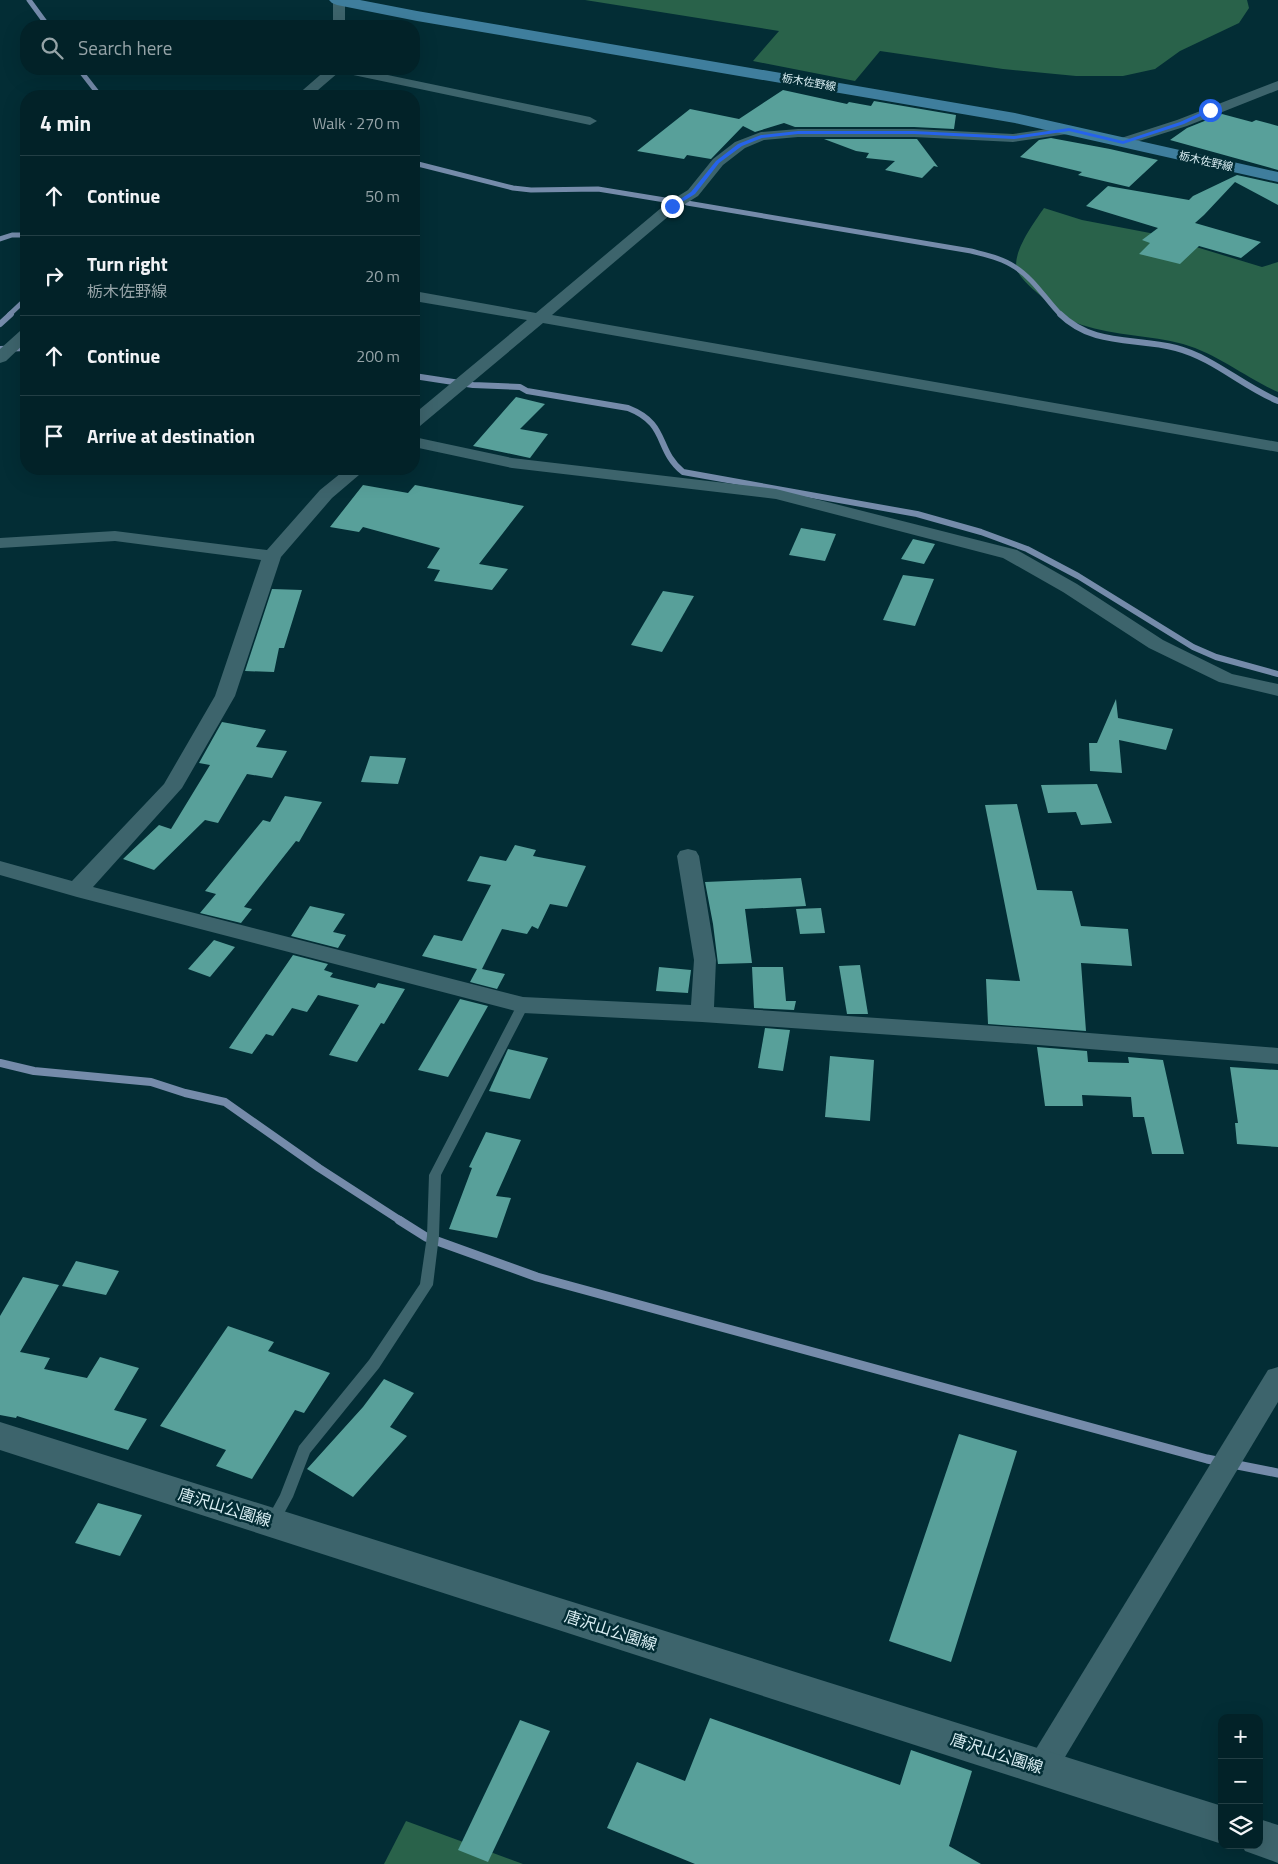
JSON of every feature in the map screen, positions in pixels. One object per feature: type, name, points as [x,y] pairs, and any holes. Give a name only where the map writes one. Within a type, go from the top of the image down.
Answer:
[{"type":"main road","name":"栃木佐野線","points":[[338,0],[416,16],[896,97],[1069,130],[1278,177]]},
{"type":"main road","name":"唐沢山公園線","points":[[0,1436],[1218,1824]]},
{"type":"main road","points":[[1263,1839],[1278,1844]]},
{"type":"street","points":[[338,0],[339,20]]},
{"type":"street","points":[[310,90],[328,75]]},
{"type":"street","points":[[370,75],[590,121]]},
{"type":"street","points":[[1123,142],[1182,123],[1278,85]]},
{"type":"street","points":[[420,417],[455,390],[672,206],[693,193],[718,162],[740,145],[761,136],[798,133],[905,133],[1014,138],[1069,130]]},
{"type":"street","points":[[420,297],[1278,447]]},
{"type":"street","points":[[1,356],[20,339]]},
{"type":"street","points":[[420,443],[512,463],[776,494],[1010,554],[1070,588],[1156,644],[1226,678],[1278,690]]},
{"type":"street","points":[[77,890],[172,788],[225,696],[272,556],[326,494],[350,475]]},
{"type":"street","points":[[0,543],[115,536],[272,556]]},
{"type":"street","points":[[688,856],[705,960],[702,1014]]},
{"type":"street","points":[[0,868],[77,890],[523,1005],[702,1014],[1016,1035],[1278,1056]]},
{"type":"street","points":[[1042,1767],[1278,1378]]},
{"type":"lane","points":[[276,1515],[286,1497],[304,1450],[374,1364],[426,1285],[433,1236],[434,1175],[523,1005]]},
{"type":"green space","points":[[585,0],[1247,0],[1249,8],[1239,23],[1180,51],[1155,69],[1123,76],[1076,76],[1003,69],[880,51],[855,81],[753,61],[779,31]]},
{"type":"green space","points":[[1044,208],[1082,220],[1150,233],[1262,267],[1278,262],[1278,392],[1196,348],[1171,341],[1094,329],[1078,324],[1066,316],[1028,285],[1020,276],[1016,265],[1024,239]]},
{"type":"green space","points":[[406,1821],[523,1864],[384,1864]]},
{"type":"building","points":[[783,90],[847,104],[849,102],[871,106],[874,101],[956,115],[954,129],[795,127],[784,123],[755,132],[743,126],[711,159],[687,155],[684,159],[637,151],[690,109],[739,119]]},
{"type":"building","points":[[1222,114],[1252,122],[1256,120],[1278,126],[1278,170],[1170,140],[1187,128]]},
{"type":"building","points":[[1051,138],[1158,160],[1129,187],[1078,175],[1082,172],[1020,157],[1039,140]]},
{"type":"building","points":[[824,139],[917,139],[938,167],[934,166],[922,178],[885,170],[895,161],[866,158],[869,153],[856,151]]},
{"type":"building","points":[[1237,175],[1278,184],[1278,205],[1235,182],[1195,223],[1261,242],[1241,258],[1199,246],[1180,264],[1139,254],[1150,243],[1142,240],[1158,228],[1086,206],[1108,186],[1189,200],[1193,196]]},
{"type":"building","points":[[516,397],[545,404],[520,429],[548,434],[530,458],[473,446]]},
{"type":"building","points":[[363,485],[408,493],[415,485],[524,506],[479,564],[508,569],[492,590],[434,581],[440,570],[427,568],[440,548],[363,527],[359,532],[330,527]]},
{"type":"building","points":[[801,528],[836,534],[825,561],[789,555]]},
{"type":"building","points":[[913,539],[935,544],[924,564],[901,559]]},
{"type":"building","points":[[903,575],[934,579],[915,626],[883,620]]},
{"type":"building","points":[[272,589],[302,590],[284,648],[279,648],[274,672],[245,671]]},
{"type":"building","points":[[663,591],[694,596],[662,652],[631,645]]},
{"type":"building","points":[[1116,699],[1118,718],[1173,729],[1166,750],[1119,740],[1122,773],[1090,771],[1089,743],[1097,743]]},
{"type":"building","points":[[222,722],[266,730],[256,747],[287,751],[272,778],[247,774],[218,823],[205,820],[154,870],[123,859],[159,825],[171,829],[210,765],[199,763]]},
{"type":"building","points":[[370,756],[406,758],[398,784],[361,782]]},
{"type":"building","points":[[1097,784],[1112,823],[1081,825],[1076,812],[1048,813],[1041,785]]},
{"type":"building","points":[[285,796],[322,802],[299,842],[296,841],[244,907],[252,909],[241,923],[200,913],[216,894],[205,891],[263,820],[270,822]]},
{"type":"building","points":[[1017,804],[1037,890],[1072,891],[1081,926],[1128,929],[1132,966],[1081,963],[1086,1031],[988,1024],[986,979],[1020,981],[985,805]]},
{"type":"building","points":[[515,845],[536,850],[533,856],[586,866],[567,907],[550,904],[538,929],[532,926],[527,934],[502,929],[482,969],[505,974],[497,989],[470,982],[477,969],[422,956],[434,935],[462,941],[491,885],[467,881],[480,856],[506,861]]},
{"type":"building","points":[[801,878],[806,906],[745,909],[752,963],[718,964],[705,882]]},
{"type":"building","points":[[310,906],[345,914],[333,932],[346,935],[338,948],[291,936]]},
{"type":"building","points":[[821,908],[825,933],[800,934],[796,909]]},
{"type":"building","points":[[214,940],[235,947],[210,977],[188,969]]},
{"type":"building","points":[[293,955],[328,964],[324,970],[333,973],[330,977],[375,988],[378,983],[405,989],[384,1024],[381,1023],[357,1062],[329,1055],[359,1005],[318,995],[307,1012],[292,1008],[273,1036],[266,1034],[252,1054],[229,1048]]},
{"type":"building","points":[[860,965],[868,1014],[847,1014],[839,966]]},
{"type":"building","points":[[659,967],[691,970],[688,993],[656,991]]},
{"type":"building","points":[[752,967],[783,967],[786,1001],[796,1001],[794,1010],[754,1008]]},
{"type":"building","points":[[460,999],[488,1006],[448,1077],[418,1070]]},
{"type":"building","points":[[765,1028],[790,1030],[783,1071],[758,1068]]},
{"type":"building","points":[[1037,1047],[1087,1051],[1088,1062],[1129,1063],[1128,1057],[1163,1060],[1184,1154],[1152,1154],[1144,1117],[1133,1117],[1131,1097],[1082,1095],[1083,1106],[1045,1106]]},
{"type":"building","points":[[508,1049],[548,1058],[530,1099],[489,1091]]},
{"type":"building","points":[[830,1056],[874,1060],[870,1121],[825,1117]]},
{"type":"building","points":[[1230,1067],[1278,1070],[1278,1147],[1237,1144],[1235,1123],[1238,1123]]},
{"type":"building","points":[[486,1132],[521,1140],[496,1196],[511,1198],[497,1238],[449,1229],[472,1168],[469,1167]]},
{"type":"building","points":[[76,1261],[119,1271],[106,1295],[62,1286]]},
{"type":"building","points":[[23,1277],[59,1285],[20,1352],[50,1358],[44,1369],[87,1378],[100,1357],[139,1368],[114,1410],[147,1419],[128,1450],[17,1416],[16,1418],[0,1415],[0,1316]]},
{"type":"building","points":[[228,1326],[274,1342],[268,1351],[330,1373],[304,1413],[295,1410],[252,1479],[216,1466],[226,1450],[160,1426]]},
{"type":"building","points":[[384,1379],[414,1393],[390,1427],[407,1436],[353,1497],[307,1469],[363,1407]]},
{"type":"building","points":[[959,1434],[1017,1451],[951,1662],[889,1641]]},
{"type":"building","points":[[98,1503],[142,1515],[120,1556],[75,1543]]},
{"type":"building","points":[[710,1718],[900,1785],[911,1750],[972,1771],[949,1846],[981,1864],[695,1864],[607,1828],[637,1762],[685,1781]]},
{"type":"building","points":[[520,1720],[550,1731],[488,1862],[458,1850]]},
{"type":"waterway","points":[[29,0],[44,20]]},
{"type":"waterway","points":[[84,75],[95,90]]},
{"type":"waterway","points":[[420,165],[513,188],[531,190],[598,189],[671,201]]},
{"type":"waterway","points":[[687,203],[971,251],[994,257],[1005,261],[1022,272],[1060,314]]},
{"type":"waterway","points":[[0,239],[12,235],[20,235]]},
{"type":"waterway","points":[[9,315],[20,305]]},
{"type":"waterway","points":[[0,324],[11,314]]},
{"type":"waterway","points":[[1060,314],[1087,332],[1115,339],[1176,348],[1203,358],[1252,388],[1278,401]]},
{"type":"waterway","points":[[0,349],[20,348]]},
{"type":"waterway","points":[[420,377],[473,385],[520,387],[527,391],[628,408],[641,414],[650,422],[656,429],[668,455],[683,472],[917,514],[981,532],[1027,549],[1078,576],[1193,647],[1216,657],[1278,674]]},
{"type":"waterway","points":[[0,1063],[34,1071],[151,1082],[185,1093],[225,1102],[319,1168],[401,1221]]},
{"type":"waterway","points":[[399,1220],[426,1237],[537,1277],[1207,1459],[1278,1473]]},
{"type":"route","points":[[672,206],[693,193],[718,162],[740,145],[761,136],[833,132],[914,133],[1014,138],[1069,130],[1123,142],[1182,123],[1210,110]]}]
